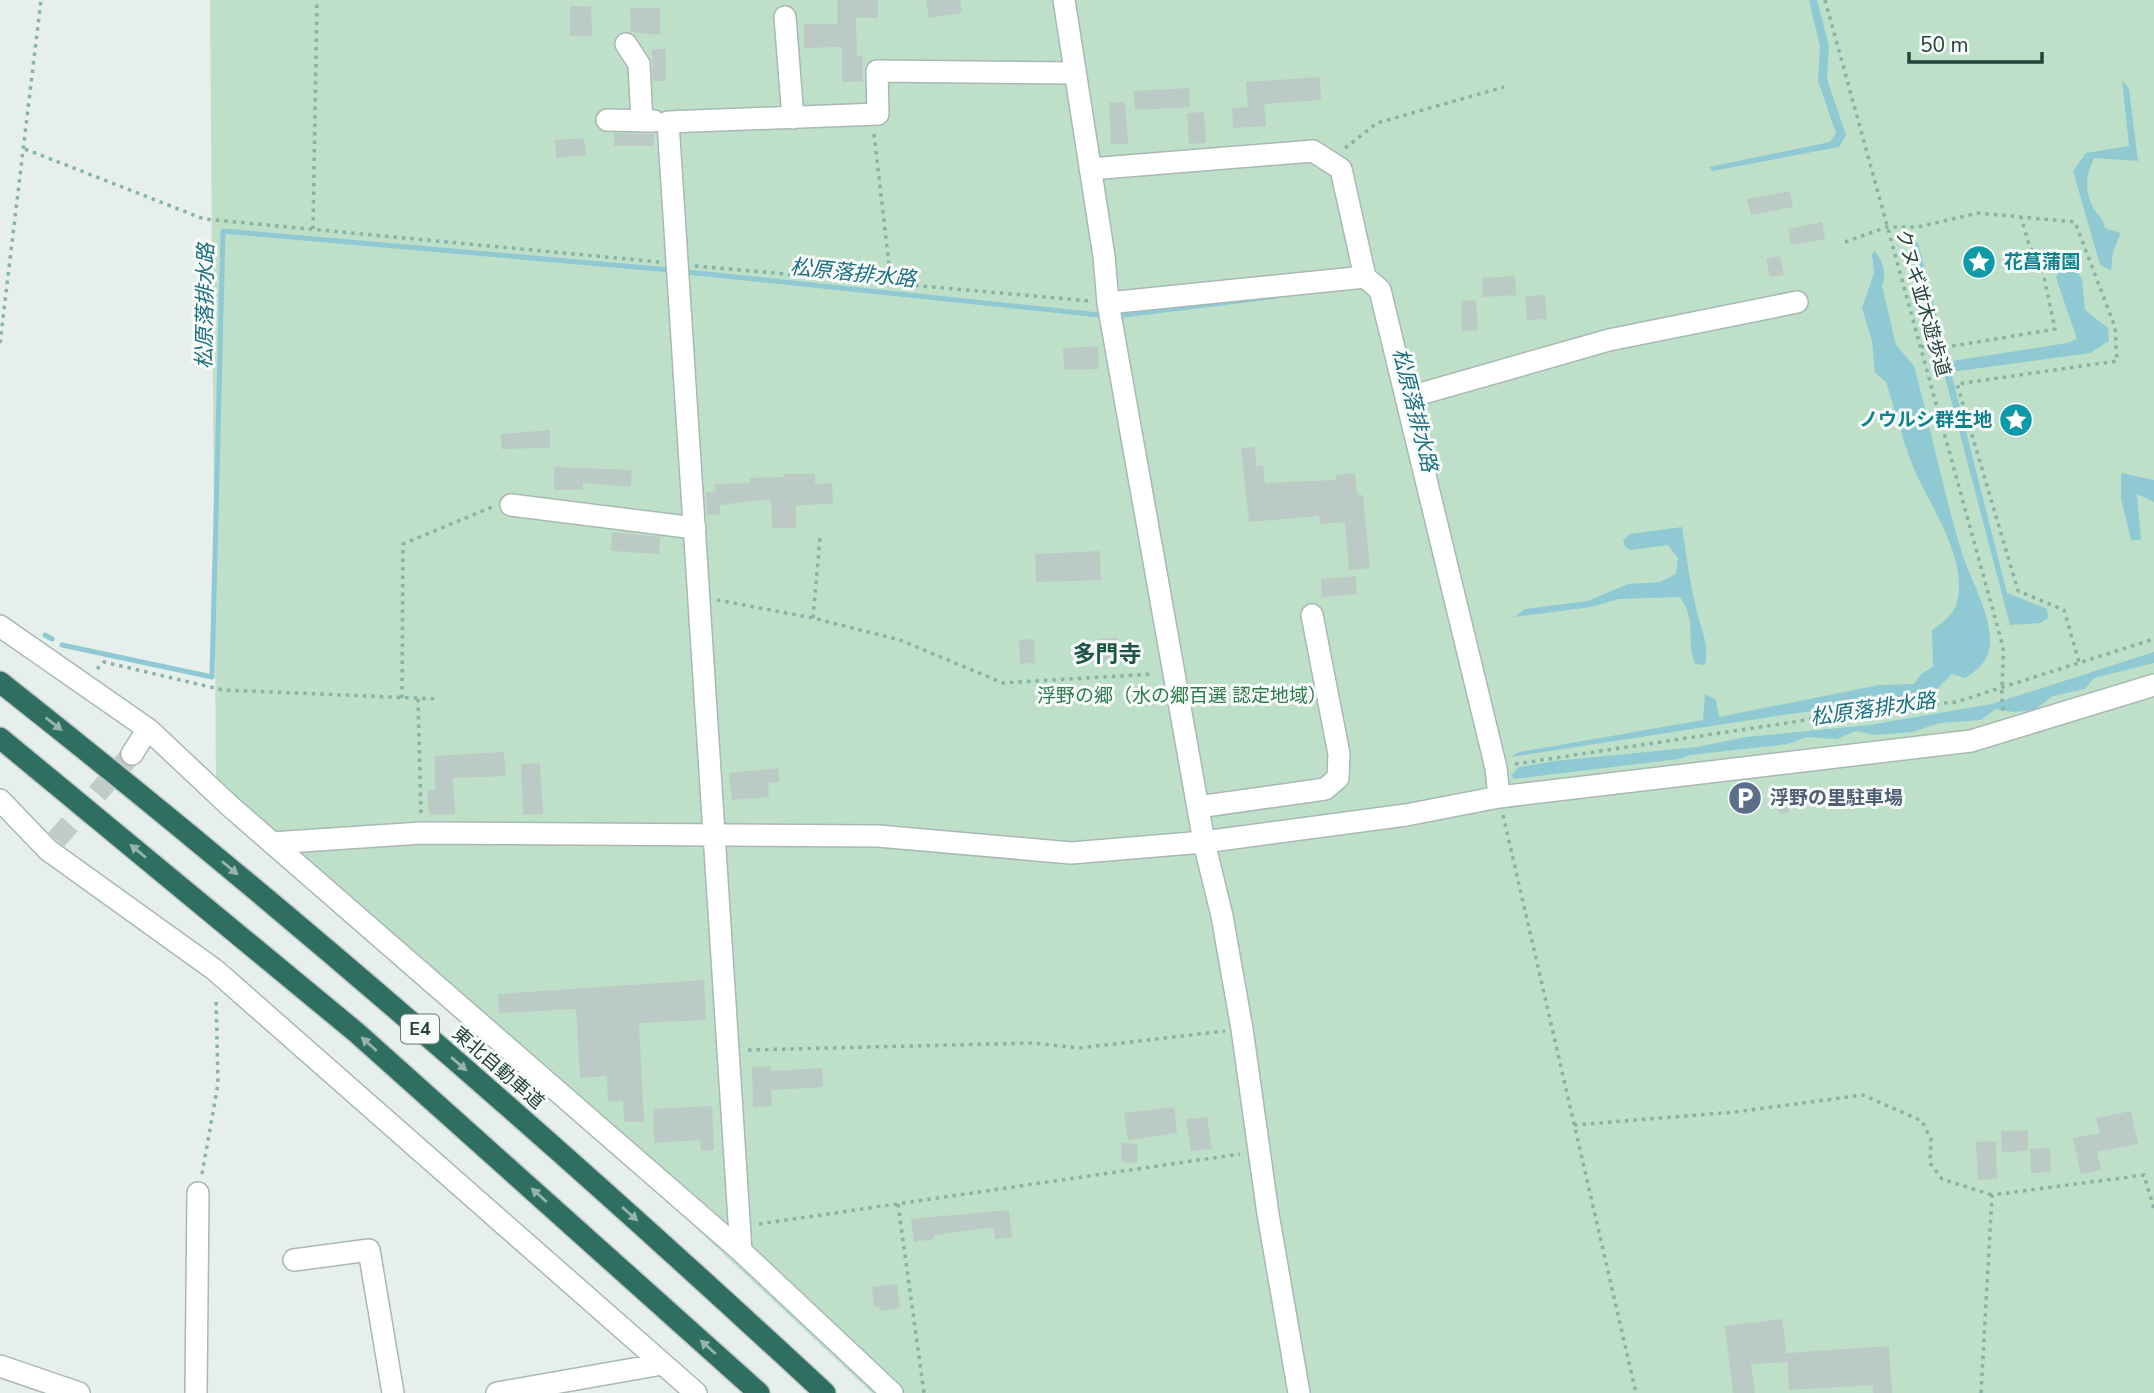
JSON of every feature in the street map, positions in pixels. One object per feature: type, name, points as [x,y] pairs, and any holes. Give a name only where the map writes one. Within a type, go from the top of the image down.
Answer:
[{"type":"highway","name":"東北自動車道","points":[[0,682],[172,818],[373,988],[631,1215],[825,1393]]},
{"type":"highway","name":"E4","points":[[0,738],[357,1033],[759,1393]]},
{"type":"street","points":[[1064,0],[1108,303],[1204,842],[1222,916],[1242,1029],[1259,1152],[1299,1393]]},
{"type":"street","points":[[785,17],[793,118]]},
{"type":"street","points":[[626,44],[639,64],[642,121]]},
{"type":"street","points":[[607,120],[668,122],[878,114],[877,71],[1075,73]]},
{"type":"street","points":[[668,122],[741,1251]]},
{"type":"street","points":[[1090,169],[1313,151],[1341,169],[1365,277],[1380,290],[1496,768],[1499,797]]},
{"type":"street","points":[[1108,303],[1365,277]]},
{"type":"street","points":[[1406,398],[1609,340],[1797,302]]},
{"type":"street","points":[[511,505],[695,528]]},
{"type":"street","points":[[1198,807],[1325,789],[1338,778],[1339,754],[1312,615]]},
{"type":"street","points":[[0,626],[148,729],[272,843],[741,1251],[892,1393]]},
{"type":"street","points":[[272,843],[421,832],[878,836],[1071,853],[1204,842],[1406,815],[1499,797],[1971,741],[2154,685]]},
{"type":"street","points":[[132,754],[148,729]]},
{"type":"street","points":[[0,800],[52,845],[215,970],[696,1393]]},
{"type":"street","points":[[196,1393],[198,1193]]},
{"type":"street","points":[[294,1260],[369,1250],[393,1393]]},
{"type":"street","points":[[497,1393],[550,1388],[662,1364]]},
{"type":"street","points":[[0,1366],[79,1393]]},
{"type":"path","points":[[0,343],[41,0]]},
{"type":"path","points":[[313,229],[317,0]]},
{"type":"path","name":"クヌギ並木遊歩道","points":[[1825,0],[2003,647],[2004,686],[2000,696],[2003,715]]},
{"type":"path","points":[[1332,163],[1352,141],[1377,123],[1504,87]]},
{"type":"path","points":[[872,114],[891,283]]},
{"type":"path","points":[[25,149],[204,219],[1108,303]]},
{"type":"path","points":[[1845,242],[1887,227],[1917,227],[1978,213],[2075,222],[2115,327],[2118,361],[1958,384],[2018,591],[2064,610],[2079,662]]},
{"type":"path","points":[[1921,347],[1945,343],[1947,347],[2054,329],[2040,258],[2030,248],[2021,217]]},
{"type":"path","points":[[402,698],[403,544],[496,506],[511,505]]},
{"type":"path","points":[[813,618],[820,538]]},
{"type":"path","points":[[697,597],[813,618],[900,640],[1003,683],[1174,673]]},
{"type":"path","points":[[1496,768],[1886,708],[1956,702],[2154,639]]},
{"type":"path","points":[[83,683],[104,662],[223,690],[439,699]]},
{"type":"path","points":[[418,699],[421,832]]},
{"type":"path","points":[[1499,797],[1636,1393]]},
{"type":"path","points":[[198,1193],[218,1084],[215,970]]},
{"type":"path","points":[[728,1051],[1033,1043],[1079,1048],[1242,1029]]},
{"type":"path","points":[[1574,1125],[1735,1112],[1863,1095],[1922,1121],[1931,1139],[1930,1163],[1942,1179],[1992,1195],[2144,1175],[2154,1209]]},
{"type":"path","points":[[740,1226],[1259,1152]]},
{"type":"path","points":[[1981,1393],[1992,1195]]},
{"type":"path","points":[[898,1204],[924,1393]]},
{"type":"green space","name":"浮野の郷（水の郷百選 認定地域）","points":[[210,0],[2154,0],[2154,1393],[872,1393],[216,779]]},
{"type":"water","points":[[1809,0],[1817,0],[1829,46],[1827,79],[1846,135],[1839,147],[1713,171],[1709,167],[1830,142],[1836,133],[1818,81],[1820,47]]},
{"type":"water","points":[[2122,80],[2129,89],[2138,161],[2094,158],[2087,180],[2091,203],[2105,228],[2121,233],[2113,252],[2111,270],[2100,265],[2073,171],[2086,153],[2129,146]]},
{"type":"water","points":[[1908,235],[1918,243],[1947,357],[1952,361],[2067,343],[2077,339],[2056,278],[2062,260],[2070,260],[2082,279],[2085,310],[2108,328],[2109,341],[2090,353],[1951,372],[2007,593],[2047,609],[2048,618],[2040,623],[2010,625],[1944,373],[1939,373],[1934,360],[1938,352]]},
{"type":"water","points":[[1875,251],[1883,268],[1882,286],[1896,345],[1914,366],[1955,530],[1986,617],[1990,646],[1983,662],[1965,678],[1952,674],[1934,692],[1919,701],[1875,703],[1790,714],[1511,757],[1519,752],[1703,720],[1705,694],[1716,700],[1719,717],[1879,685],[1914,684],[1921,674],[1933,667],[1932,630],[1955,608],[1959,583],[1957,568],[1947,536],[1913,467],[1886,382],[1875,373],[1872,341],[1862,308],[1874,273],[1872,254]]},
{"type":"water","points":[[2121,473],[2154,480],[2154,502],[2137,494],[2141,540],[2131,540],[2121,499]]},
{"type":"water","points":[[1682,527],[1693,595],[1705,640],[1705,665],[1695,664],[1689,615],[1680,597],[1619,599],[1591,607],[1514,617],[1525,609],[1588,601],[1628,584],[1660,582],[1676,574],[1678,558],[1668,545],[1631,550],[1625,547],[1623,540],[1630,534]]},
{"type":"water","points":[[2154,652],[2154,663],[2094,678],[2085,689],[2053,696],[2034,710],[2013,712],[1996,709],[1981,720],[1940,723],[1912,732],[1875,735],[1856,731],[1837,739],[1806,737],[1788,744],[1690,755],[1679,759],[1514,779],[1511,775],[1519,767],[1555,761],[1697,747],[1746,737],[1869,725],[1992,704]]},
{"type":"building","points":[[837,0],[878,0],[878,18],[856,18],[857,56],[863,56],[863,82],[842,82],[842,47],[804,48],[804,24],[837,24]]},
{"type":"building","points":[[926,0],[960,0],[962,13],[929,18]]},
{"type":"building","points":[[570,6],[591,6],[592,36],[570,36]]},
{"type":"building","points":[[630,8],[660,8],[660,35],[631,32]]},
{"type":"building","points":[[652,49],[666,49],[666,81],[653,81]]},
{"type":"building","points":[[1320,77],[1321,100],[1264,104],[1266,126],[1233,128],[1232,108],[1248,107],[1246,82]]},
{"type":"building","points":[[1189,88],[1190,107],[1135,110],[1133,91]]},
{"type":"building","points":[[1125,102],[1128,144],[1111,144],[1109,103]]},
{"type":"building","points":[[1204,112],[1206,143],[1189,144],[1187,113]]},
{"type":"building","points":[[614,133],[654,134],[654,146],[614,146]]},
{"type":"building","points":[[584,138],[586,155],[556,158],[555,140]]},
{"type":"building","points":[[1790,191],[1793,207],[1751,215],[1747,199]]},
{"type":"building","points":[[1822,222],[1825,239],[1791,245],[1788,229]]},
{"type":"building","points":[[1780,256],[1784,275],[1770,277],[1766,259]]},
{"type":"building","points":[[1515,276],[1516,295],[1483,297],[1482,278]]},
{"type":"building","points":[[1545,295],[1547,319],[1527,320],[1525,296]]},
{"type":"building","points":[[1476,300],[1478,330],[1462,331],[1461,301]]},
{"type":"building","points":[[1098,346],[1099,369],[1064,370],[1063,348]]},
{"type":"building","points":[[550,430],[550,448],[501,449],[501,434]]},
{"type":"building","points":[[1255,447],[1256,466],[1263,465],[1265,483],[1336,480],[1336,475],[1355,473],[1357,495],[1363,495],[1370,568],[1349,570],[1345,522],[1320,524],[1319,516],[1249,522],[1241,448]]},
{"type":"building","points":[[554,467],[632,470],[631,487],[583,483],[583,490],[554,490]]},
{"type":"building","points":[[784,474],[815,474],[815,484],[832,483],[833,504],[796,505],[796,528],[772,528],[771,499],[720,505],[720,514],[707,515],[706,492],[716,491],[715,484],[750,483],[750,478],[784,477]]},
{"type":"building","points":[[612,532],[660,537],[659,554],[611,551]]},
{"type":"building","points":[[1100,551],[1101,580],[1036,582],[1035,554]]},
{"type":"building","points":[[1356,576],[1357,594],[1322,597],[1321,579]]},
{"type":"building","points":[[1118,638],[1119,661],[1099,662],[1098,639]]},
{"type":"building","points":[[1034,639],[1035,663],[1020,664],[1019,640]]},
{"type":"building","points":[[504,752],[506,776],[453,778],[455,814],[429,815],[427,790],[435,790],[435,756]]},
{"type":"building","points":[[540,763],[543,814],[523,815],[521,764]]},
{"type":"building","points":[[778,768],[779,782],[768,783],[769,797],[732,800],[729,773]]},
{"type":"building","points":[[1786,793],[1795,801],[1788,813],[1781,814],[1771,802],[1777,795]]},
{"type":"building","points":[[704,980],[706,1020],[639,1023],[644,1122],[624,1122],[623,1101],[608,1102],[607,1076],[580,1078],[576,1009],[499,1013],[498,994]]},
{"type":"building","points":[[770,1066],[771,1071],[822,1068],[823,1087],[771,1090],[772,1106],[753,1107],[752,1067]]},
{"type":"building","points":[[712,1106],[714,1150],[701,1151],[700,1140],[654,1143],[653,1109]]},
{"type":"building","points":[[1174,1107],[1177,1133],[1128,1140],[1124,1113]]},
{"type":"building","points":[[2131,1111],[2138,1144],[2097,1152],[2101,1170],[2081,1174],[2073,1138],[2100,1133],[2096,1118]]},
{"type":"building","points":[[1207,1117],[1212,1149],[1191,1151],[1186,1119]]},
{"type":"building","points":[[2028,1130],[2028,1151],[2002,1152],[2001,1131]]},
{"type":"building","points":[[1996,1141],[1997,1179],[1978,1180],[1976,1142]]},
{"type":"building","points":[[1122,1143],[1137,1144],[1137,1163],[1121,1162]]},
{"type":"building","points":[[2050,1148],[2051,1172],[2031,1173],[2030,1149]]},
{"type":"building","points":[[1009,1210],[1012,1237],[995,1239],[993,1227],[934,1235],[934,1239],[914,1242],[911,1219]]},
{"type":"building","points":[[897,1284],[900,1308],[880,1311],[879,1307],[874,1307],[872,1287]]},
{"type":"building","points":[[1782,1319],[1788,1362],[1751,1364],[1755,1393],[1733,1393],[1725,1326]]},
{"type":"building","points":[[1889,1346],[1892,1393],[1873,1393],[1873,1385],[1789,1390],[1787,1353]]},
{"type":"waterway","name":"松原落排水路","points":[[62,645],[212,677],[223,231],[670,270]]},
{"type":"waterway","name":"松原落排水路","points":[[687,272],[1099,315]]},
{"type":"waterway","name":"松原落排水路","points":[[1124,315],[1277,296]]},
{"type":"waterway","name":"松原落排水路","points":[[45,635],[52,639]]},
{"type":"tunnel","points":[[56,840],[132,754]]},
{"type":"place","name":"花菖蒲園","points":[[1979,262]]},
{"type":"place","name":"ノウルシ群生地","points":[[2016,420]]},
{"type":"place","name":"浮野の里駐車場","points":[[1745,798]]},
{"type":"district","name":"多門寺","points":[[1107,654]]}]
